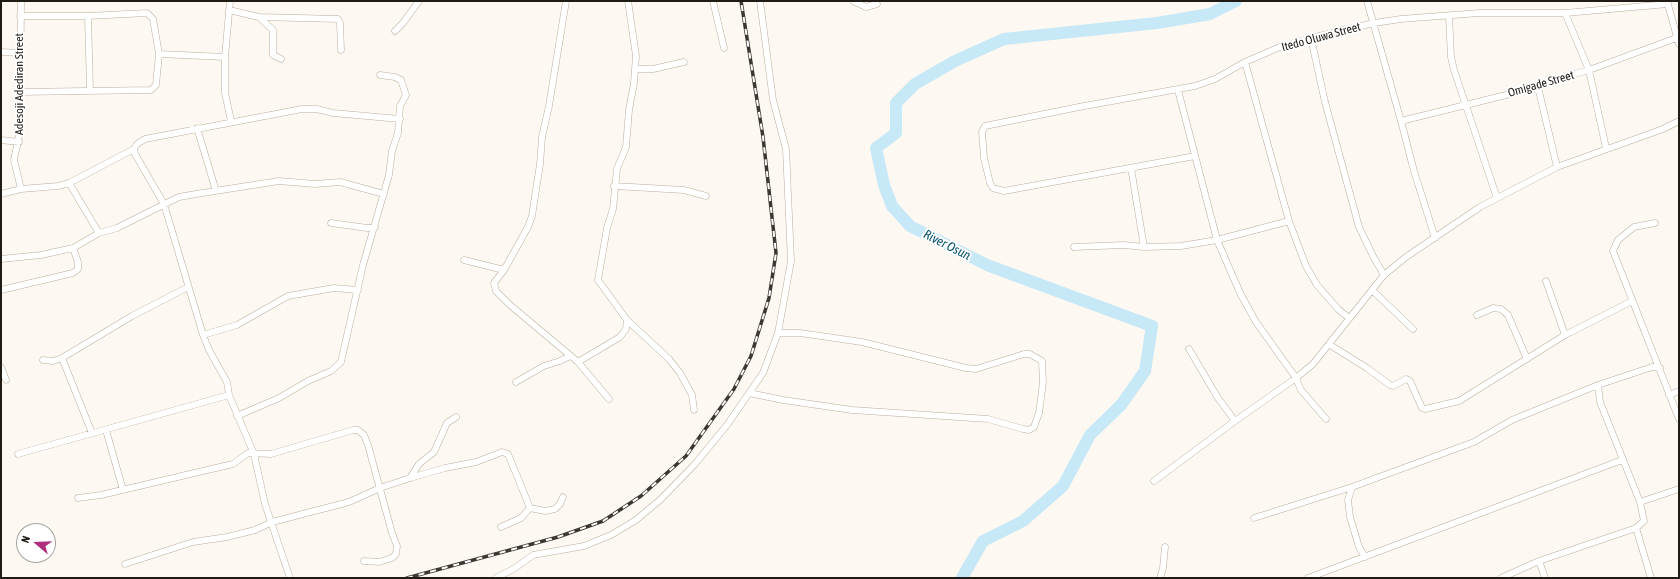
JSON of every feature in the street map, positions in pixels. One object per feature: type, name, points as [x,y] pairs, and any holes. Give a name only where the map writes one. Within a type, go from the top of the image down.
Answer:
[{"type":"street","name":"Adesoji Adediran Street","points":[[20,1],[19,142],[16,148],[14,160],[21,189]]},
{"type":"street","points":[[230,1],[225,57],[225,93],[231,121]]},
{"type":"street","points":[[395,31],[419,1]]},
{"type":"street","points":[[566,1],[542,137],[540,164],[532,216],[528,227],[504,270],[494,283],[496,292],[578,362],[609,399]]},
{"type":"street","points":[[628,1],[636,69],[628,110],[626,147],[617,169],[612,209],[607,228],[598,280],[628,320],[669,359],[680,373],[692,395],[694,410]]},
{"type":"street","points":[[713,1],[724,48]]},
{"type":"street","points":[[496,578],[515,568],[533,555],[584,546],[611,535],[636,520],[661,499],[695,464],[727,425],[763,373],[778,333],[791,261],[789,188],[786,149],[773,100],[760,1]]},
{"type":"street","points":[[853,1],[866,7],[877,4]]},
{"type":"street","points":[[1367,1],[1414,171],[1435,238]]},
{"type":"street","points":[[1668,2],[1678,40]]},
{"type":"street","name":"Itedo Oluwa Street","points":[[1131,168],[1052,184],[1004,191],[997,190],[990,183],[984,158],[982,132],[986,126],[1079,106],[1178,90],[1215,79],[1245,62],[1280,47],[1374,23],[1401,19],[1479,13],[1565,14],[1668,2]]},
{"type":"street","points":[[229,10],[259,16],[338,20],[340,23],[341,50]]},
{"type":"street","points":[[20,16],[151,14],[159,54],[156,85],[154,88],[20,92]]},
{"type":"street","points":[[1565,14],[1589,70],[1606,148]]},
{"type":"street","points":[[88,16],[90,90]]},
{"type":"street","points":[[259,16],[273,30],[273,55],[280,60]]},
{"type":"street","points":[[1449,16],[1451,57],[1497,198]]},
{"type":"street","points":[[1311,38],[1325,102],[1359,227],[1384,275]]},
{"type":"street","name":"Omigade Street","points":[[1401,121],[1538,87],[1549,81],[1589,70],[1678,40]]},
{"type":"street","points":[[1,52],[20,53]]},
{"type":"street","points":[[159,54],[225,57]]},
{"type":"street","points":[[636,69],[653,69],[684,62]]},
{"type":"street","points":[[1245,62],[1289,221],[1306,266],[1316,285],[1338,309],[1349,318]]},
{"type":"street","points":[[238,416],[279,398],[308,381],[331,371],[340,362],[363,264],[384,194],[400,119],[400,106],[406,95],[404,84],[401,80],[395,77],[380,75]]},
{"type":"street","points":[[1538,87],[1557,167]]},
{"type":"street","points":[[1178,90],[1217,240],[1245,302],[1256,322],[1296,378],[1301,390],[1326,419]]},
{"type":"street","points":[[1,194],[21,189],[58,186],[69,183],[134,149],[137,144],[145,139],[231,121],[302,109],[317,109],[333,113],[400,119]]},
{"type":"street","points":[[1154,482],[1313,364],[1330,345],[1349,318],[1384,275],[1406,257],[1474,211],[1557,167],[1679,122]]},
{"type":"street","points":[[197,128],[216,191]]},
{"type":"street","points":[[1,140],[19,142]]},
{"type":"street","points":[[134,149],[135,154],[164,204],[203,335],[209,350],[227,382],[229,395],[254,454],[265,504],[290,578]]},
{"type":"street","points":[[1144,247],[1131,168],[1195,156]]},
{"type":"street","points":[[1,259],[42,255],[73,248],[99,233],[117,228],[180,197],[279,181],[315,184],[340,182],[384,194]]},
{"type":"street","points":[[69,183],[99,233]]},
{"type":"street","points":[[614,186],[684,190],[706,196]]},
{"type":"street","points":[[1074,247],[1124,245],[1144,247],[1181,246],[1217,240],[1289,221]]},
{"type":"street","points":[[331,223],[367,228],[375,227]]},
{"type":"street","points":[[1655,223],[1634,227],[1618,240],[1614,246],[1614,256],[1660,368],[1679,419]]},
{"type":"street","points":[[1,290],[73,273],[78,269],[78,262],[73,248]]},
{"type":"street","points":[[464,260],[504,270]]},
{"type":"street","points":[[1546,281],[1565,335]]},
{"type":"street","points":[[43,360],[53,361],[62,358],[132,316],[188,287]]},
{"type":"street","points":[[203,335],[237,325],[288,296],[334,288],[358,290]]},
{"type":"street","points":[[1372,290],[1413,329]]},
{"type":"street","points":[[1330,345],[1367,368],[1390,385],[1394,386],[1406,379],[1410,381],[1422,408],[1425,409],[1459,401],[1565,335],[1632,301]]},
{"type":"street","points":[[1477,315],[1493,308],[1501,309],[1508,315],[1527,359]]},
{"type":"street","points":[[578,362],[620,337],[626,329],[628,320]]},
{"type":"street","points":[[749,393],[783,400],[852,410],[988,419],[1023,430],[1029,430],[1034,427],[1039,413],[1043,382],[1042,361],[1030,354],[1024,354],[976,369],[966,368],[862,342],[800,333],[778,333]]},
{"type":"street","points":[[1189,349],[1218,398],[1235,421]]},
{"type":"street","points":[[516,382],[544,366],[570,356]]},
{"type":"street","points":[[62,358],[92,433]]},
{"type":"street","points":[[1652,367],[1656,360]]},
{"type":"street","points":[[1,367],[6,380]]},
{"type":"street","points":[[1254,518],[1352,487],[1474,442],[1512,420],[1598,385],[1652,367],[1660,368]]},
{"type":"street","points":[[1501,578],[1539,561],[1642,525],[1644,518],[1640,502],[1600,402],[1598,385]]},
{"type":"street","points":[[1669,395],[1679,390]]},
{"type":"street","points":[[18,454],[106,430],[181,407],[229,395]]},
{"type":"street","points":[[410,478],[419,464],[434,452],[447,423],[456,417]]},
{"type":"street","points":[[106,430],[123,490]]},
{"type":"street","points":[[78,498],[101,495],[227,466],[233,464],[248,453],[271,454],[353,430],[358,430],[364,435],[368,445],[392,533],[397,546],[396,554],[386,560],[364,561]]},
{"type":"street","points":[[125,564],[193,542],[228,537],[255,530],[272,522],[349,502],[380,488],[410,478],[445,468],[476,462],[502,452],[508,454],[530,508]]},
{"type":"street","points":[[1308,578],[1622,460]]},
{"type":"street","points":[[1352,487],[1348,500],[1350,517],[1365,557]]},
{"type":"street","points":[[1640,502],[1679,489]]},
{"type":"street","points":[[530,508],[545,511],[555,509],[563,498]]},
{"type":"street","points":[[501,527],[521,518],[530,508]]},
{"type":"street","points":[[1636,528],[1651,578]]},
{"type":"street","points":[[1160,578],[1163,568],[1165,547]]},
{"type":"street","points":[[1539,561],[1545,578]]},
{"type":"waterway","name":"River Osun","points":[[962,578],[983,541],[1023,521],[1063,486],[1090,435],[1121,405],[1145,371],[1152,326],[987,265],[910,226],[892,206],[884,185],[876,148],[896,133],[896,103],[915,84],[955,61],[1004,39],[1157,23],[1210,14],[1236,1]]},
{"type":"railway","points":[[407,578],[558,537],[603,521],[641,496],[686,456],[734,389],[751,356],[769,298],[776,253],[763,137],[741,1]]}]
